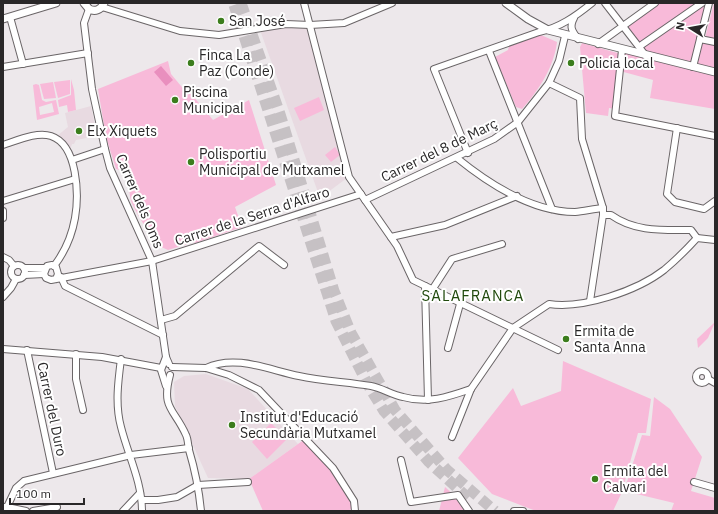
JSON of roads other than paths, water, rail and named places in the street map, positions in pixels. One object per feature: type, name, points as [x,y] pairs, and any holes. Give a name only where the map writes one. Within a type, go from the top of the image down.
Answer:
[{"type":"street","points":[[23,64],[6,18],[56,3]]},
{"type":"street","points":[[304,3],[349,177],[397,246],[413,280],[558,350]]},
{"type":"street","points":[[86,6],[94,11],[103,5],[180,31],[219,35],[286,24],[310,25],[344,23],[392,3]]},
{"type":"street","points":[[506,3],[528,19],[548,30],[565,36],[715,72]]},
{"type":"street","points":[[468,153],[434,69],[489,51],[538,32],[548,30],[574,18],[592,3]]},
{"type":"street","points":[[605,3],[640,46],[646,56]]},
{"type":"street","points":[[598,44],[622,25],[655,3]]},
{"type":"street","points":[[640,46],[702,3]]},
{"type":"street","points":[[693,67],[709,3]]},
{"type":"street","name":"Carrer dels Oms","points":[[86,6],[84,23],[92,89],[105,149],[110,168],[152,261],[167,369]]},
{"type":"street","points":[[574,18],[571,24],[571,30],[579,39]]},
{"type":"street","name":"Carrer del 8 de Març","points":[[365,200],[468,153],[494,139],[518,122],[549,83],[559,61],[565,36]]},
{"type":"street","points":[[700,39],[715,42]]},
{"type":"street","points":[[622,50],[615,116],[715,136]]},
{"type":"street","points":[[489,51],[552,209]]},
{"type":"street","points":[[3,67],[88,53]]},
{"type":"street","points":[[549,83],[580,98],[582,139],[603,208],[590,301]]},
{"type":"street","points":[[677,128],[667,194],[675,202],[704,209],[715,201]]},
{"type":"street","points":[[3,145],[41,134],[50,135],[63,144],[72,160],[75,179],[75,219],[62,256],[54,266]]},
{"type":"street","points":[[72,160],[105,149]]},
{"type":"street","points":[[457,158],[478,175],[517,196],[538,205],[552,209],[575,212],[603,208]]},
{"type":"street","points":[[3,201],[75,179]]},
{"type":"street","name":"Carrer de la Serra d'Alfaro","points":[[58,278],[152,261],[361,194]]},
{"type":"street","points":[[391,237],[445,225],[517,196]]},
{"type":"street","points":[[3,211],[3,218]]},
{"type":"street","points":[[603,215],[611,215],[623,224],[648,229],[691,230],[697,238],[715,240]]},
{"type":"street","points":[[452,437],[471,389],[513,328],[549,304],[562,306],[590,301],[636,287],[663,270],[697,238]]},
{"type":"street","points":[[432,290],[452,259],[502,244]]},
{"type":"street","points":[[161,320],[175,316],[260,246],[284,265]]},
{"type":"street","points":[[3,256],[14,266]]},
{"type":"street","points":[[14,266],[20,265],[24,268],[44,271]]},
{"type":"street","points":[[3,297],[11,288],[16,279],[21,278],[24,275],[44,271],[49,265],[54,266]]},
{"type":"street","points":[[11,274],[14,266]]},
{"type":"street","points":[[54,266],[58,272],[58,278],[66,286],[163,335]]},
{"type":"street","points":[[24,268],[24,275]]},
{"type":"street","points":[[44,271],[49,280],[58,278]]},
{"type":"street","points":[[3,274],[11,274],[16,279]]},
{"type":"street","points":[[426,286],[428,400]]},
{"type":"street","points":[[448,348],[460,304]]},
{"type":"street","points":[[3,349],[121,359],[167,369],[206,368],[230,375],[260,390],[333,468],[354,501],[355,509],[348,511]]},
{"type":"street","name":"Carrer del Duro","points":[[27,350],[53,473]]},
{"type":"street","points":[[76,354],[76,379],[84,410]]},
{"type":"street","points":[[121,359],[117,390],[121,426],[131,455],[141,497],[142,511]]},
{"type":"street","points":[[206,368],[214,364],[237,361],[300,376],[373,386],[403,398],[428,400],[442,399],[471,389]]},
{"type":"street","points":[[167,369],[166,399],[169,409],[186,435],[198,485],[201,511]]},
{"type":"street","points":[[708,379],[715,383]]},
{"type":"street","points":[[26,511],[7,508],[16,488],[24,481],[131,455],[189,448]]},
{"type":"street","points":[[401,460],[412,502],[458,494],[469,511]]},
{"type":"street","points":[[123,511],[141,497],[158,500],[177,497],[198,485],[248,482]]},
{"type":"street","points":[[694,482],[715,488]]},
{"type":"street","points":[[34,511],[57,507]]},
{"type":"street","points":[[514,511],[523,511]]},
{"type":"tunnel","points":[[241,3],[280,114],[334,291],[351,333],[395,410],[447,470],[495,511]]},
{"type":"tunnel","points":[[234,5],[336,321],[368,385],[384,411],[429,462],[468,498]]},
{"type":"place","name":"San José","points":[[221,21]]},
{"type":"place","name":"Finca La Paz (Conde)","points":[[191,63]]},
{"type":"place","name":"Policia local","points":[[571,63]]},
{"type":"place","name":"Piscina Municipal","points":[[175,100]]},
{"type":"place","name":"Elx Xiquets","points":[[79,131]]},
{"type":"place","name":"Polisportiu Municipal de Mutxamel","points":[[191,162]]},
{"type":"place","name":"Ermita de Santa Anna","points":[[566,339]]},
{"type":"place","name":"Institut d'Educació Secundària Mutxamel","points":[[232,425]]},
{"type":"place","name":"Ermita del Calvari","points":[[595,479]]},
{"type":"district","name":"SALAFRANCA","points":[[473,296]]}]
